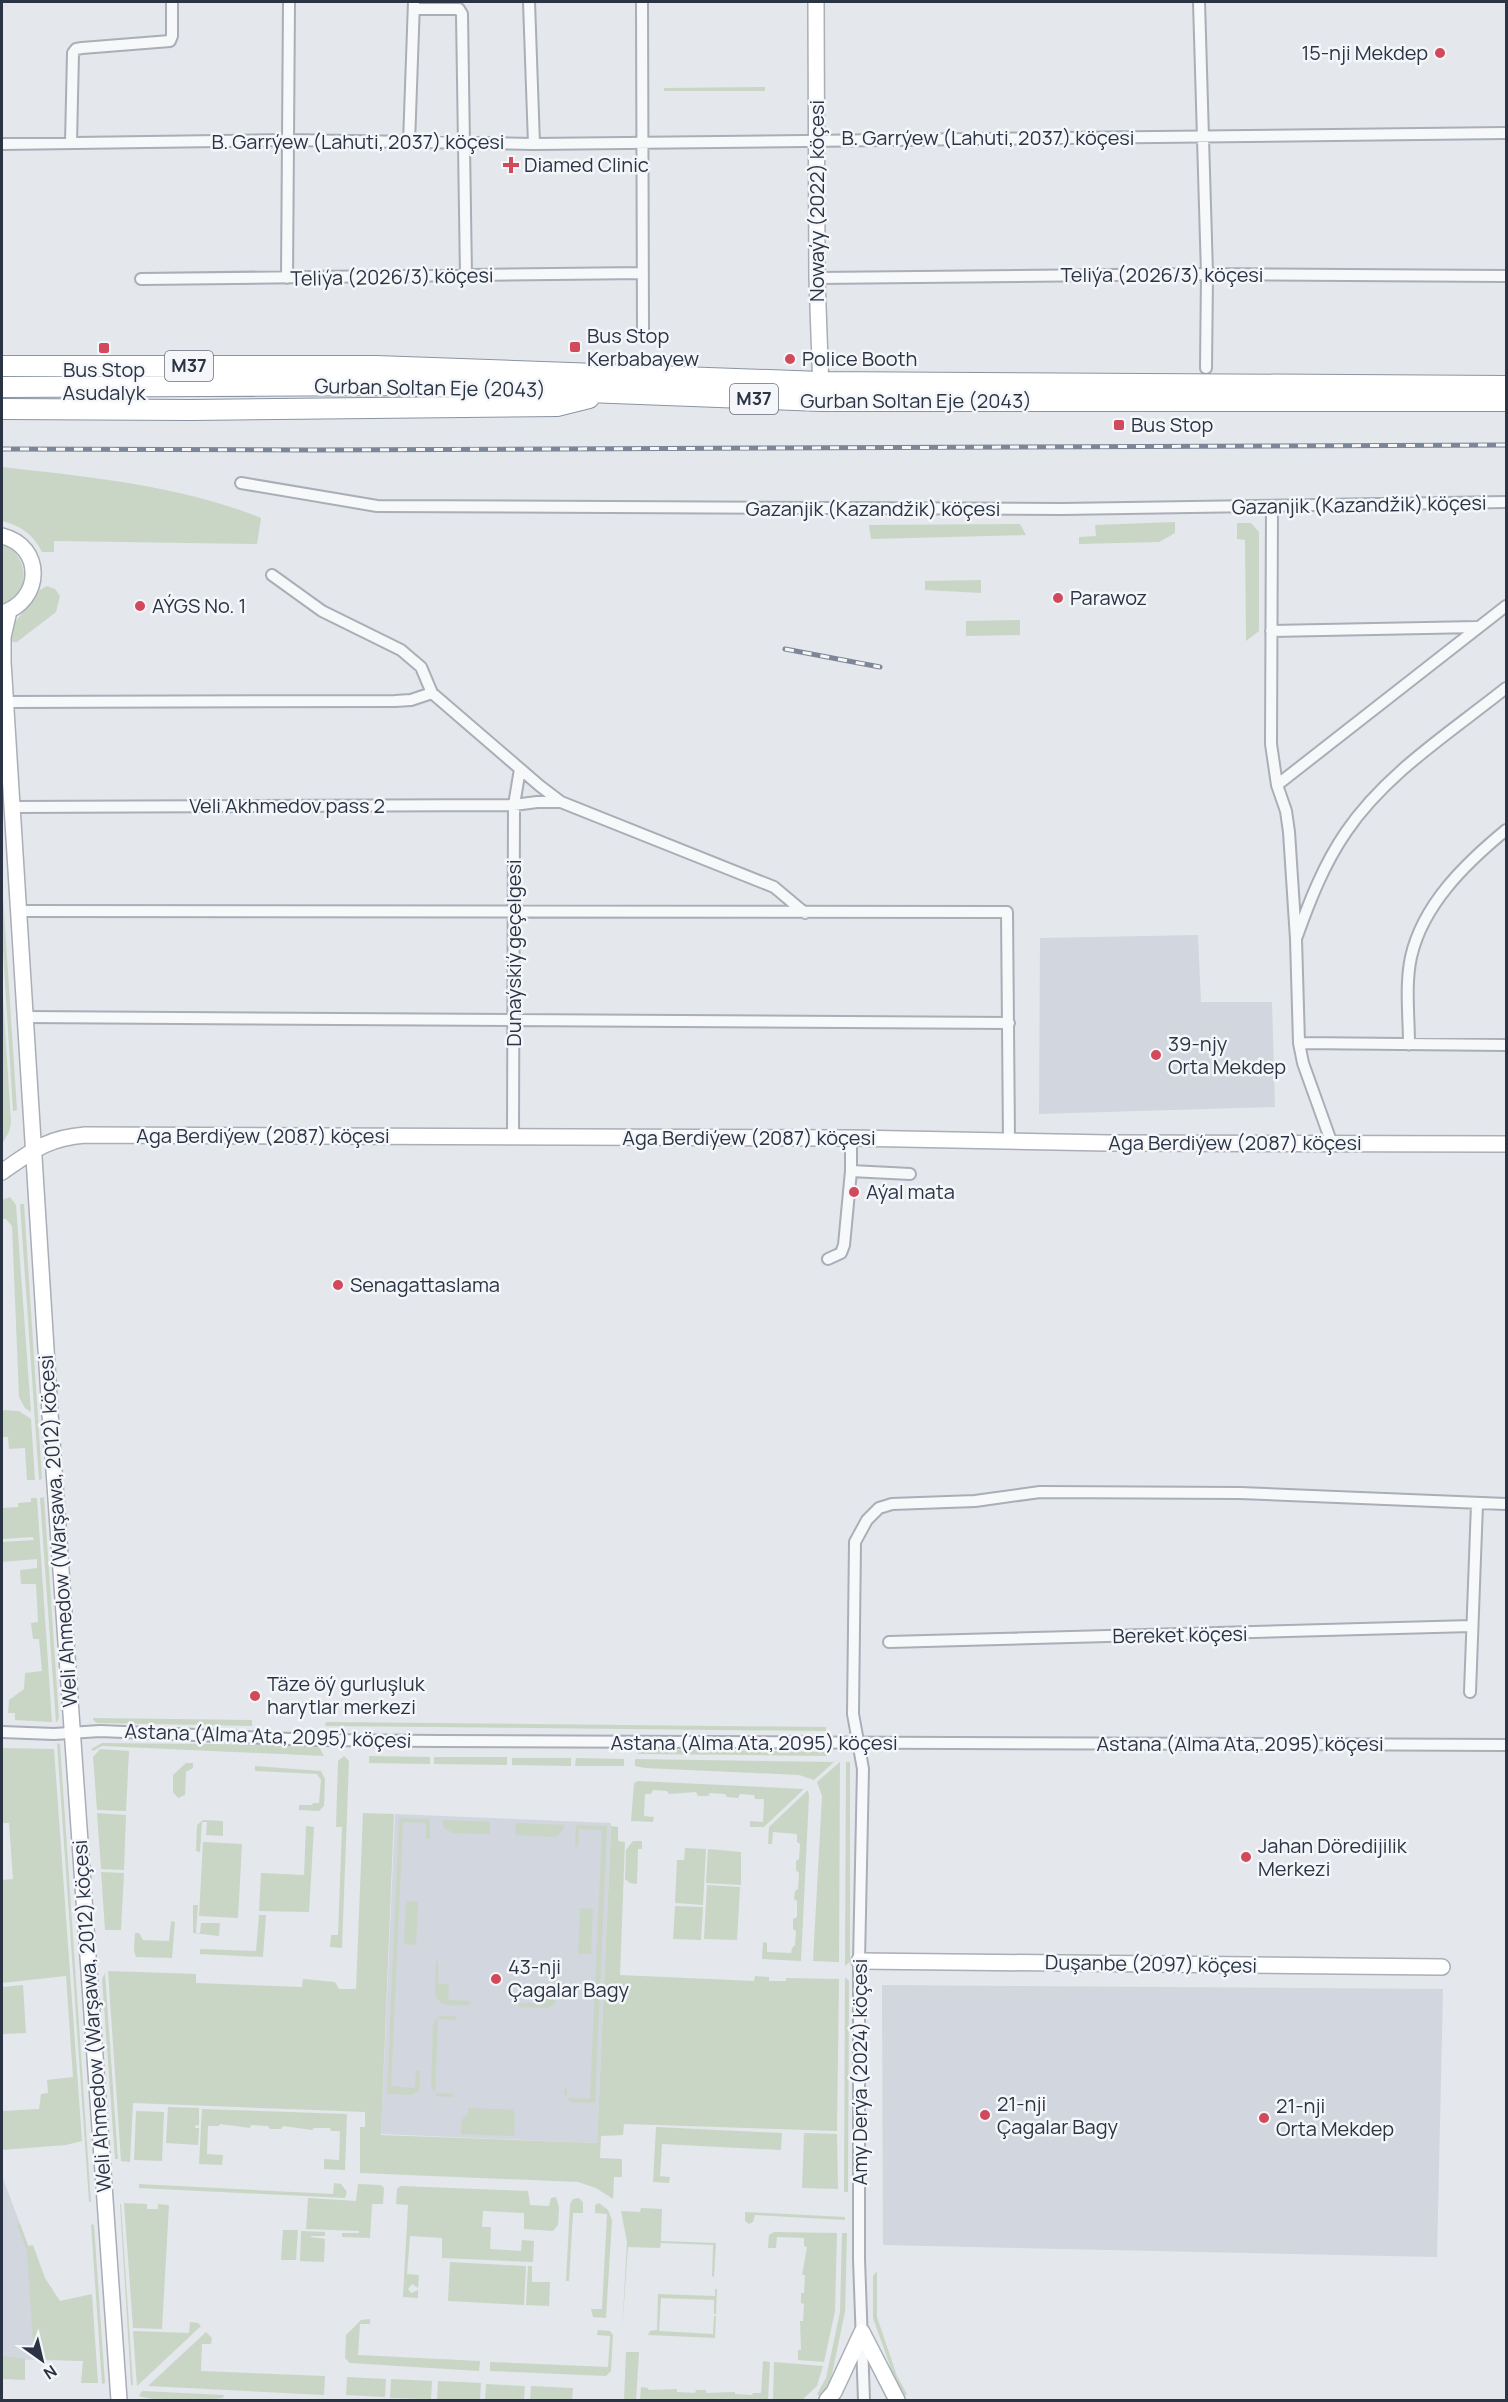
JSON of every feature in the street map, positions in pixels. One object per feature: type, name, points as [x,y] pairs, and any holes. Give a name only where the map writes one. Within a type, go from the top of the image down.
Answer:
[{"type":"highway","name":"Gurban Soltan Eje (2043)","points":[[2,366],[376,366],[821,391],[1506,401]]},
{"type":"highway","name":"Gurban Soltan Eje (2043)","points":[[2,387],[402,385],[611,393],[1506,386]]},
{"type":"highway","points":[[2,409],[191,410],[557,406],[611,393]]},
{"type":"street","points":[[71,143],[73,52],[82,48],[170,41],[172,2]]},
{"type":"street","points":[[287,278],[289,2]]},
{"type":"street","points":[[529,2],[534,144]]},
{"type":"street","points":[[642,2],[643,332]]},
{"type":"street","name":"Nowaýy (2022) köçesi","points":[[816,2],[817,278],[821,391]]},
{"type":"street","points":[[1198,2],[1207,274],[1206,368]]},
{"type":"street","points":[[408,143],[414,5],[459,9],[462,14],[466,276]]},
{"type":"street","name":"B. Garrýew (Lahuti, 2037) köçesi","points":[[2,144],[287,140],[534,144],[816,139],[1506,133]]},
{"type":"street","name":"Teliýa (2026/3) köçesi","points":[[141,279],[643,273]]},
{"type":"street","name":"Teliýa (2026/3) köçesi","points":[[817,278],[1207,274],[1506,276]]},
{"type":"street","name":"Gazanjik (Kazandžik) köçesi","points":[[241,483],[377,506],[1038,509],[1506,502]]},
{"type":"street","points":[[1272,507],[1271,744],[1277,785],[1286,811],[1289,832],[1296,939],[1299,1043],[1303,1063],[1332,1144]]},
{"type":"street","name":"Weli Ahmedow (Warşawa, 2012) köçesi","points":[[2,536],[13,540],[24,549],[33,569],[32,584],[26,597],[5,612],[2,661],[32,1151],[119,2400]]},
{"type":"street","points":[[272,574],[322,610],[401,650],[420,667],[432,693],[561,801],[774,887],[805,913]]},
{"type":"street","points":[[1277,785],[1506,606]]},
{"type":"street","points":[[1271,631],[1477,627]]},
{"type":"street","points":[[1296,939],[1318,883],[1345,833],[1366,807],[1395,777],[1506,688]]},
{"type":"street","points":[[5,702],[395,701],[411,700],[432,693]]},
{"type":"street","name":"Dunaýskiý geçelgesi","points":[[513,1137],[514,806],[520,769]]},
{"type":"street","name":"Veli Akhmedov pass 2","points":[[12,807],[514,806],[561,801]]},
{"type":"street","points":[[1409,1045],[1409,972],[1416,940],[1438,900],[1454,879],[1506,830]]},
{"type":"street","points":[[18,911],[1007,912],[1009,1140]]},
{"type":"street","points":[[25,1017],[1009,1023]]},
{"type":"street","points":[[1299,1043],[1506,1045]]},
{"type":"street","name":"Aga Berdiýew (2087) köçesi","points":[[2,1172],[32,1151],[62,1137],[85,1135],[851,1138],[1108,1143],[1506,1144]]},
{"type":"street","points":[[828,1259],[841,1253],[844,1245],[851,1171],[851,1138]]},
{"type":"street","points":[[851,1171],[910,1174]]},
{"type":"street","name":"Amy Derýa (2024) köçesi","points":[[864,2400],[859,2259],[863,1769],[853,1714],[855,1542],[867,1520],[879,1509],[892,1504],[975,1501],[1040,1492],[1240,1493],[1506,1504]]},
{"type":"street","points":[[1470,1692],[1477,1504]]},
{"type":"street","name":"Bereket köçesi","points":[[889,1642],[1471,1626]]},
{"type":"street","name":"Astana (Alma Ata, 2095) köçesi","points":[[2,1731],[99,1731],[317,1740],[1506,1745]]},
{"type":"street","name":"Duşanbe (2097) köçesi","points":[[860,1961],[1442,1967]]},
{"type":"street","points":[[827,2400],[834,2392],[862,2332]]},
{"type":"street","points":[[862,2332],[897,2400]]},
{"type":"shaded area","name":"39-njy Orta Mekdep","points":[[1198,935],[1201,1002],[1272,1002],[1275,1107],[1039,1114],[1040,938]]},
{"type":"shaded area","name":"43-nji Çagalar Bagy","points":[[395,1814],[611,1823],[597,2143],[381,2134]]},
{"type":"shaded area","name":"21-nji Orta Mekdep","points":[[882,1985],[1443,1989],[1437,2257],[883,2245]]},
{"type":"shaded area","points":[[2,2176],[48,2298],[87,2361],[2,2359]]},
{"type":"green space","points":[[765,87],[765,91],[664,91],[664,88]]},
{"type":"green space","points":[[2,467],[133,484],[230,507],[261,518],[257,544],[54,541],[54,552],[42,552],[26,532],[2,521]]},
{"type":"green space","points":[[1175,522],[1175,533],[1159,542],[1079,544],[1079,537],[1096,536],[1095,525]]},
{"type":"green space","points":[[1237,523],[1251,523],[1259,532],[1259,631],[1246,641],[1245,540],[1237,539]]},
{"type":"green space","points":[[1020,524],[1026,535],[871,539],[869,525]]},
{"type":"green space","points":[[2,544],[18,557],[24,575],[19,592],[12,600],[2,605]]},
{"type":"green space","points":[[981,580],[981,593],[925,590],[925,581]]},
{"type":"green space","points":[[47,586],[55,589],[60,596],[56,612],[17,642],[13,642],[11,640],[13,625],[40,590]]},
{"type":"green space","points":[[1020,620],[1020,635],[966,636],[966,621]]},
{"type":"green space","points":[[2,881],[17,1110],[13,1111],[2,935]]},
{"type":"green space","points":[[2,980],[11,1123],[2,1144]]},
{"type":"green space","points":[[10,1197],[16,1205],[31,1412],[25,1408],[19,1397],[12,1226],[6,1219],[2,1219],[2,1200]]},
{"type":"green space","points":[[20,1204],[24,1204],[42,1479],[39,1480]]},
{"type":"green space","points":[[2,1410],[19,1411],[31,1419],[35,1480],[27,1480],[25,1448],[9,1449],[8,1437],[2,1437]]},
{"type":"green space","points":[[44,1497],[59,1718],[56,1723],[40,1498]]},
{"type":"green space","points":[[31,1498],[37,1498],[52,1722],[15,1720],[15,1713],[8,1713],[9,1700],[24,1689],[25,1673],[42,1671],[39,1639],[33,1639],[31,1623],[38,1622],[36,1584],[21,1584],[20,1570],[37,1568],[37,1559],[2,1562],[2,1542],[34,1540],[33,1537],[2,1539],[2,1508],[18,1507],[18,1503],[31,1502]]},
{"type":"green space","points":[[93,1718],[252,1720],[252,1726],[97,1723]]},
{"type":"green space","points":[[326,1722],[826,1727],[826,1731],[325,1726]]},
{"type":"green space","points":[[57,1743],[60,1744],[91,2202],[89,2202]]},
{"type":"green space","points":[[102,1743],[313,1745],[319,1747],[324,1756],[102,1746],[93,1751],[91,1749]]},
{"type":"green space","points":[[2,1748],[54,1749],[82,2141],[66,2145],[2,2150],[2,2111],[39,2109],[41,2094],[48,2093],[47,2080],[73,2077],[66,1976],[2,1983],[2,1880],[13,1879],[9,1823],[2,1823]]},
{"type":"green space","points":[[100,1749],[129,1751],[126,1811],[97,1810],[93,1757]]},
{"type":"green space","points":[[641,1749],[827,1752],[827,1756],[637,1754]]},
{"type":"green space","points":[[344,1756],[349,1761],[342,1948],[330,1947],[331,1935],[338,1935],[342,1827],[336,1827],[338,1761]]},
{"type":"green space","points":[[369,1756],[430,1757],[430,1764],[369,1763]]},
{"type":"green space","points":[[434,1757],[507,1757],[507,1765],[434,1764]]},
{"type":"green space","points":[[512,1758],[571,1758],[571,1766],[512,1765]]},
{"type":"green space","points":[[576,1758],[624,1759],[624,1766],[575,1766]]},
{"type":"green space","points":[[635,1759],[834,1762],[814,1780],[799,1775],[645,1768],[635,1766]]},
{"type":"green space","points":[[840,1762],[839,1962],[813,1961],[822,1796],[817,1782]]},
{"type":"green space","points":[[846,1762],[850,1762],[850,1962],[845,1966]]},
{"type":"green space","points":[[186,1763],[193,1763],[193,1768],[186,1772],[185,1795],[178,1798],[173,1792],[173,1775]]},
{"type":"green space","points":[[255,1766],[321,1771],[325,1779],[324,1806],[319,1811],[299,1810],[299,1805],[319,1803],[321,1780],[317,1774],[255,1771]]},
{"type":"green space","points":[[638,1781],[804,1789],[764,1827],[750,1827],[750,1821],[763,1822],[764,1799],[755,1799],[754,1795],[740,1794],[738,1798],[727,1797],[725,1794],[710,1793],[708,1796],[698,1796],[696,1792],[669,1794],[667,1791],[653,1790],[651,1794],[645,1794],[644,1816],[654,1817],[653,1822],[631,1821],[634,1783]]},
{"type":"green space","points":[[808,1790],[801,1961],[762,1959],[763,1942],[767,1943],[767,1952],[791,1953],[795,1945],[796,1931],[793,1929],[793,1919],[797,1917],[797,1901],[794,1899],[795,1891],[798,1889],[799,1873],[796,1870],[796,1861],[799,1859],[800,1844],[797,1842],[797,1834],[773,1832],[772,1844],[768,1844],[769,1827]]},
{"type":"green space","points":[[97,1813],[126,1815],[124,1870],[101,1869]]},
{"type":"green space","points":[[363,1813],[394,1814],[381,2135],[597,2143],[611,1826],[618,1827],[618,1841],[625,1842],[620,1975],[754,1981],[755,1976],[769,1977],[769,1981],[786,1981],[786,1978],[839,1979],[837,2131],[624,2124],[623,2135],[601,2136],[600,2158],[622,2159],[622,2177],[614,2177],[613,2199],[596,2188],[578,2182],[360,2173],[360,2127],[365,2127],[365,2112],[133,2103],[130,2162],[121,2161],[108,1971],[196,1974],[196,1983],[302,1987],[303,1979],[335,1982],[339,1989],[356,1989]]},
{"type":"green space","points":[[399,1818],[430,1819],[430,1839],[426,1839],[426,1823],[403,1822],[391,2086],[415,2088],[416,2071],[420,2071],[419,2090],[412,2095],[387,2094]]},
{"type":"green space","points":[[203,1820],[223,1821],[223,1836],[206,1835],[207,1822],[202,1822],[200,1852],[196,1851],[197,1825]]},
{"type":"green space","points":[[442,1820],[490,1822],[490,1834],[453,1833],[444,1828]]},
{"type":"green space","points":[[516,1823],[564,1825],[562,1832],[555,1837],[515,1835]]},
{"type":"green space","points":[[576,1825],[607,1826],[595,2103],[570,2102],[567,2098],[590,2099],[602,1830],[579,1829],[578,1847],[575,1847]]},
{"type":"green space","points":[[306,1826],[314,1827],[309,1912],[259,1911],[261,1873],[304,1875]]},
{"type":"green space","points":[[633,1841],[642,1841],[642,1849],[638,1849],[637,1884],[625,1879],[626,1850]]},
{"type":"green space","points":[[203,1842],[242,1844],[238,1918],[199,1916]]},
{"type":"green space","points":[[685,1848],[706,1849],[703,1905],[675,1903],[677,1860],[684,1860]]},
{"type":"green space","points":[[708,1849],[741,1852],[741,1885],[706,1883]]},
{"type":"green space","points":[[101,1872],[124,1873],[121,1930],[105,1930]]},
{"type":"green space","points":[[707,1885],[740,1887],[737,1940],[704,1939]]},
{"type":"green space","points":[[406,1901],[418,1902],[416,1945],[404,1944]]},
{"type":"green space","points":[[193,1905],[198,1905],[196,1933],[200,1933],[201,1923],[220,1923],[219,1936],[193,1933]]},
{"type":"green space","points":[[675,1906],[703,1907],[701,1940],[673,1939]]},
{"type":"green space","points":[[580,1908],[593,1909],[591,1954],[578,1954]]},
{"type":"green space","points":[[259,1915],[266,1915],[263,1957],[200,1954],[200,1949],[256,1951]]},
{"type":"green space","points":[[171,1921],[175,1922],[172,1958],[136,1957],[135,1933],[139,1933],[143,1940],[169,1941]]},
{"type":"green space","points":[[436,1961],[438,1961],[438,1984],[449,1984],[448,2000],[470,2001],[470,2005],[449,2005],[437,1999],[435,1995]]},
{"type":"green space","points":[[555,1965],[558,1966],[555,2004],[548,2008],[519,2007],[519,2003],[544,2003],[545,1989],[554,1989]]},
{"type":"green space","points":[[105,1973],[118,2159],[115,2159],[102,1979]]},
{"type":"green space","points":[[845,1977],[849,1981],[848,2192],[844,2192]]},
{"type":"green space","points":[[23,1985],[26,2033],[2,2034],[2,1987]]},
{"type":"green space","points":[[440,2016],[456,2016],[456,2020],[438,2019],[435,2093],[431,2087],[433,2024]]},
{"type":"green space","points":[[435,2093],[453,2094],[453,2097],[437,2096]]},
{"type":"green space","points":[[168,2107],[199,2108],[199,2125],[195,2126],[199,2128],[198,2145],[166,2143]]},
{"type":"green space","points":[[468,2108],[513,2110],[515,2115],[514,2136],[461,2134],[462,2120],[468,2113]]},
{"type":"green space","points":[[202,2109],[347,2114],[345,2170],[324,2169],[324,2159],[339,2160],[340,2131],[331,2131],[330,2128],[312,2130],[283,2126],[281,2129],[270,2129],[268,2126],[251,2125],[250,2128],[220,2124],[219,2126],[208,2126],[207,2154],[223,2155],[222,2165],[199,2164]]},
{"type":"green space","points":[[136,2111],[164,2112],[162,2161],[134,2160]]},
{"type":"green space","points":[[656,2127],[782,2133],[781,2150],[662,2144],[660,2176],[670,2177],[669,2183],[653,2182]]},
{"type":"green space","points":[[804,2133],[837,2134],[838,2189],[802,2188]]},
{"type":"green space","points":[[334,2183],[341,2184],[347,2192],[345,2198],[139,2188],[139,2184],[333,2194]]},
{"type":"green space","points":[[358,2184],[381,2185],[384,2188],[383,2204],[372,2204],[370,2238],[342,2237],[342,2233],[359,2233],[359,2231],[306,2229],[308,2198],[356,2201]]},
{"type":"green space","points":[[400,2186],[528,2191],[530,2205],[549,2206],[551,2198],[556,2197],[559,2207],[558,2225],[553,2231],[524,2229],[524,2213],[483,2211],[482,2227],[491,2227],[490,2249],[521,2251],[522,2240],[534,2241],[533,2262],[442,2258],[442,2238],[410,2236],[407,2274],[419,2275],[418,2288],[412,2284],[408,2289],[411,2293],[418,2290],[418,2298],[403,2297],[408,2205],[396,2204],[397,2189]]},
{"type":"green space","points":[[579,2198],[583,2202],[583,2213],[573,2213],[569,2281],[566,2281],[570,2204],[573,2199]]},
{"type":"green space","points":[[124,2203],[147,2204],[147,2209],[158,2209],[158,2204],[169,2205],[162,2329],[133,2328]]},
{"type":"green space","points":[[599,2203],[608,2210],[612,2220],[606,2318],[593,2317],[591,2309],[602,2309],[607,2214],[595,2213],[595,2205]]},
{"type":"green space","points":[[121,2204],[133,2385],[131,2385]]},
{"type":"green space","points":[[641,2208],[662,2209],[661,2241],[716,2243],[714,2277],[712,2276],[713,2245],[661,2243],[660,2248],[628,2247],[622,2332],[627,2242],[621,2211],[640,2212]]},
{"type":"green space","points":[[745,2212],[845,2217],[845,2220],[755,2215],[753,2222],[749,2224],[745,2221]]},
{"type":"green space","points":[[20,2224],[28,2246],[33,2245],[45,2278],[60,2301],[92,2294],[98,2383],[81,2383],[83,2361],[34,2359],[27,2251],[17,2225]]},
{"type":"green space","points":[[91,2224],[94,2225],[105,2383],[102,2384]]},
{"type":"green space","points":[[283,2230],[298,2230],[296,2260],[281,2260]]},
{"type":"green space","points":[[301,2231],[325,2232],[325,2236],[310,2237],[325,2239],[324,2262],[300,2261]]},
{"type":"green space","points":[[774,2232],[837,2233],[835,2311],[824,2362],[798,2360],[798,2350],[801,2350],[800,2321],[803,2321],[804,2304],[801,2303],[801,2293],[804,2293],[805,2275],[802,2275],[807,2247],[804,2246],[804,2238],[777,2237],[776,2248],[768,2248],[769,2235]]},
{"type":"green space","points":[[842,2233],[847,2233],[845,2312],[831,2379],[821,2397],[817,2394],[826,2378],[840,2312]]},
{"type":"green space","points":[[450,2262],[526,2266],[524,2305],[448,2301]]},
{"type":"green space","points":[[528,2266],[532,2266],[532,2282],[550,2282],[549,2306],[526,2305]]},
{"type":"green space","points":[[877,2271],[877,2317],[897,2376],[907,2394],[904,2396],[894,2377],[873,2318],[873,2276]]},
{"type":"green space","points":[[715,2289],[717,2289],[716,2314],[714,2314],[714,2300],[661,2298],[659,2331],[713,2334],[714,2316],[716,2316],[715,2338],[648,2335],[650,2331],[657,2330],[658,2294],[715,2296]]},
{"type":"green space","points":[[370,2319],[370,2324],[360,2324],[358,2355],[480,2361],[479,2371],[350,2363],[345,2358],[346,2335],[361,2320]]},
{"type":"green space","points":[[190,2322],[201,2326],[137,2386],[133,2331],[189,2333]]},
{"type":"green space","points":[[598,2330],[610,2331],[613,2335],[611,2371],[606,2376],[490,2371],[490,2362],[608,2367],[610,2336],[597,2335]]},
{"type":"green space","points":[[206,2332],[212,2338],[211,2344],[202,2344],[201,2371],[325,2376],[324,2395],[148,2386]]},
{"type":"green space","points":[[626,2352],[639,2352],[636,2400],[624,2400]]},
{"type":"green space","points":[[2,2356],[25,2359],[25,2380],[2,2379]]},
{"type":"green space","points":[[763,2361],[770,2362],[768,2400],[640,2400],[641,2387],[649,2390],[677,2389],[677,2392],[695,2393],[696,2390],[706,2390],[706,2393],[735,2392],[735,2394],[752,2395],[761,2393]]},
{"type":"green space","points":[[774,2362],[823,2366],[817,2386],[802,2400],[773,2400]]},
{"type":"green space","points":[[347,2377],[386,2379],[385,2397],[346,2395]]},
{"type":"green space","points":[[391,2379],[432,2381],[431,2399],[390,2398]]},
{"type":"green space","points":[[438,2381],[481,2383],[480,2400],[437,2400]]},
{"type":"green space","points":[[486,2384],[525,2386],[524,2400],[485,2400]]},
{"type":"green space","points":[[531,2386],[573,2388],[572,2400],[530,2400]]},
{"type":"green space","points":[[142,2391],[224,2395],[223,2398],[215,2399],[168,2400],[139,2396]]},
{"type":"railway","points":[[2,449],[311,450],[1506,445]]},
{"type":"railway","points":[[785,649],[880,667]]},
{"type":"place","name":"15-nji Mekdep","points":[[1440,53]]},
{"type":"place","name":"Diamed Clinic","points":[[511,165]]},
{"type":"place","name":"Bus Stop Kerbabayew","points":[[575,347]]},
{"type":"place","name":"Bus Stop Asudalyk","points":[[104,348]]},
{"type":"place","name":"Police Booth","points":[[790,359]]},
{"type":"place","name":"Bus Stop","points":[[1119,425]]},
{"type":"place","name":"Parawoz","points":[[1058,598]]},
{"type":"place","name":"AÝGS No. 1","points":[[140,606]]},
{"type":"place","name":"39-njy Orta Mekdep","points":[[1156,1055]]},
{"type":"place","name":"Aýal mata","points":[[854,1192]]},
{"type":"place","name":"Senagattaslama","points":[[338,1285]]},
{"type":"place","name":"Täze öý gurluşluk harytlar merkezi","points":[[255,1696]]},
{"type":"place","name":"Jahan Döredijilik Merkezi","points":[[1246,1857]]},
{"type":"place","name":"43-nji Çagalar Bagy","points":[[496,1979]]},
{"type":"place","name":"21-nji Çagalar Bagy","points":[[985,2115]]},
{"type":"place","name":"21-nji Orta Mekdep","points":[[1264,2118]]}]
